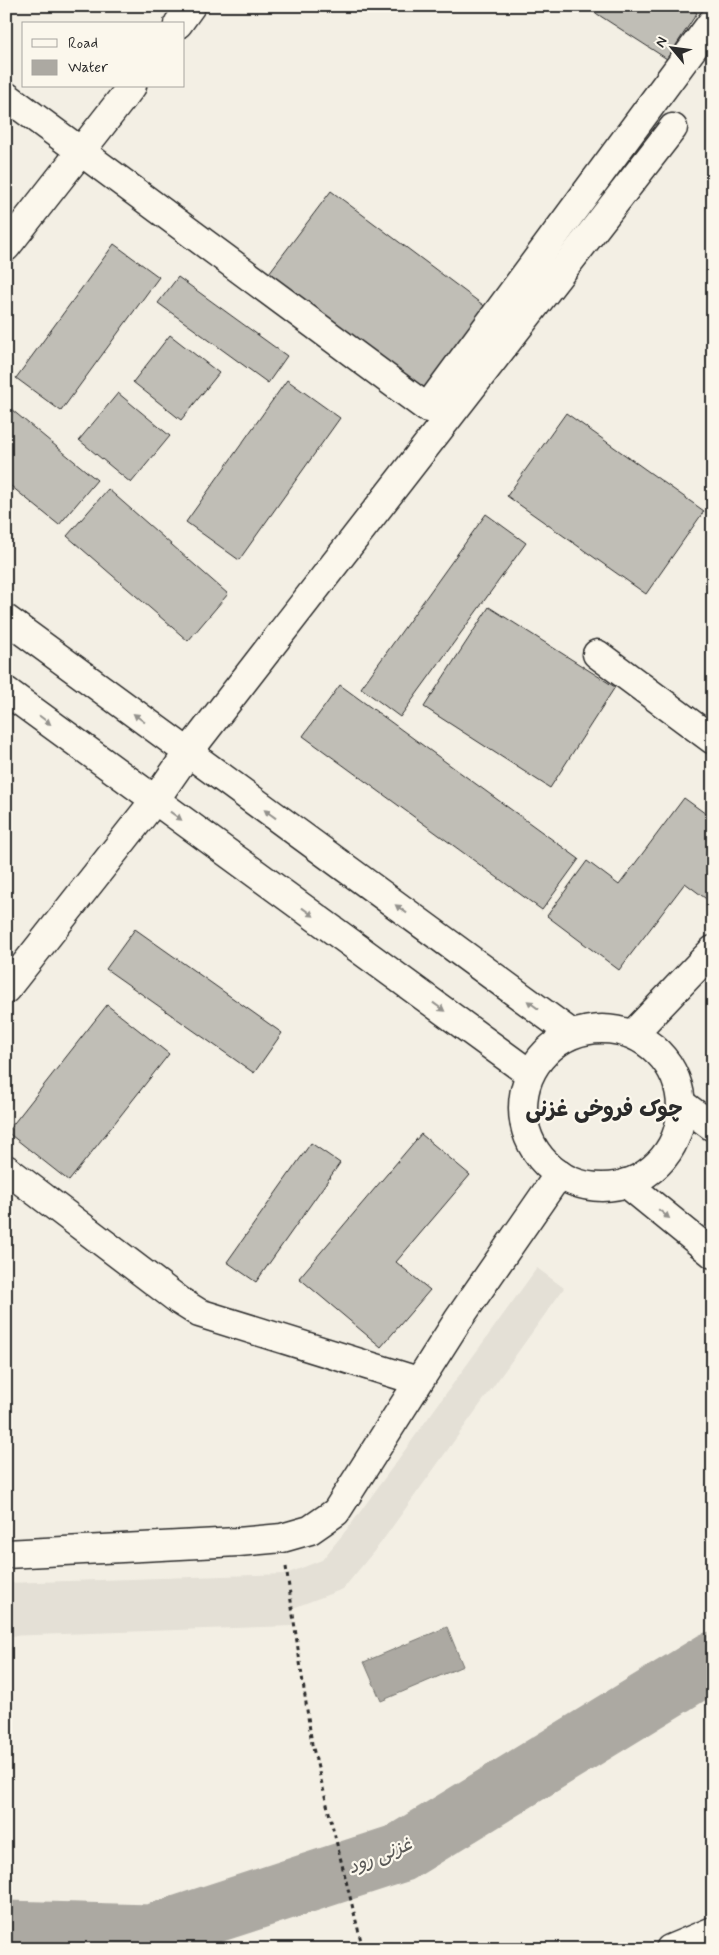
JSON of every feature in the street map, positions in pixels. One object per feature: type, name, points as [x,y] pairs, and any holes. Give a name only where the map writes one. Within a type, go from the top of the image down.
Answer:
[{"type":"street","points":[[179,22],[191,6]]},
{"type":"street","points":[[6,96],[427,408],[713,21]]},
{"type":"street","points":[[6,247],[130,88]]},
{"type":"street","points":[[6,989],[673,128]]},
{"type":"street","points":[[6,619],[187,754],[572,1034]]},
{"type":"street","points":[[597,654],[713,740]]},
{"type":"street","points":[[6,691],[530,1074]]},
{"type":"street","points":[[633,1034],[713,950]]},
{"type":"street","points":[[602,1028],[633,1034],[658,1050],[675,1075],[682,1104],[678,1130],[667,1153],[649,1171],[626,1183],[609,1187],[591,1186],[575,1182],[559,1174],[538,1155],[526,1130],[523,1101],[530,1074],[547,1050],[572,1034],[602,1028]]},
{"type":"street","points":[[682,1104],[713,1127]]},
{"type":"street","points":[[6,1169],[180,1301],[200,1313],[418,1381]]},
{"type":"street","points":[[6,1554],[238,1542],[282,1538],[310,1530],[336,1512],[418,1381],[502,1255],[559,1174]]},
{"type":"street","points":[[626,1183],[713,1254]]},
{"type":"street","points":[[670,1949],[713,1931]]},
{"type":"path","points":[[282,1538],[312,1744],[363,1949]]},
{"type":"shaded area","points":[[537,1268],[564,1288],[380,1544],[343,1589],[293,1608],[293,1626],[6,1636],[6,1583],[286,1574],[322,1560],[352,1523]]},
{"type":"water","points":[[447,1627],[463,1666],[381,1701],[364,1662]]},
{"type":"building","points":[[594,6],[687,6],[697,13],[667,59],[591,10]]},
{"type":"building","points":[[331,191],[487,308],[422,395],[266,277]]},
{"type":"building","points":[[114,244],[159,277],[61,411],[16,378]]},
{"type":"building","points":[[178,277],[287,356],[268,383],[158,303]]},
{"type":"building","points":[[170,335],[219,373],[181,420],[133,382]]},
{"type":"building","points":[[287,380],[340,418],[239,560],[186,522]]},
{"type":"building","points":[[118,393],[170,436],[131,483],[79,440]]},
{"type":"building","points":[[6,405],[97,480],[59,525],[6,482]]},
{"type":"building","points":[[566,413],[704,511],[646,594],[507,496]]},
{"type":"building","points":[[108,489],[228,594],[188,641],[67,536]]},
{"type":"building","points":[[486,514],[526,543],[400,717],[361,688]]},
{"type":"building","points":[[489,607],[615,687],[550,788],[424,707]]},
{"type":"building","points":[[340,685],[579,859],[542,910],[303,736]]},
{"type":"building","points":[[684,798],[713,819],[713,904],[685,883],[619,970],[547,916],[587,861],[619,885]]},
{"type":"building","points":[[135,929],[282,1033],[254,1073],[106,969]]},
{"type":"building","points":[[107,1005],[169,1054],[69,1181],[7,1132]]},
{"type":"building","points":[[421,1134],[470,1175],[396,1262],[430,1290],[381,1347],[299,1278]]},
{"type":"building","points":[[311,1143],[340,1163],[256,1282],[227,1262]]},
{"type":"waterway","name":"غزنی رود","points":[[6,1930],[151,1934],[400,1853],[713,1661]]},
{"type":"district","name":"چوک فروخی غزنی","points":[[604,1110]]}]
